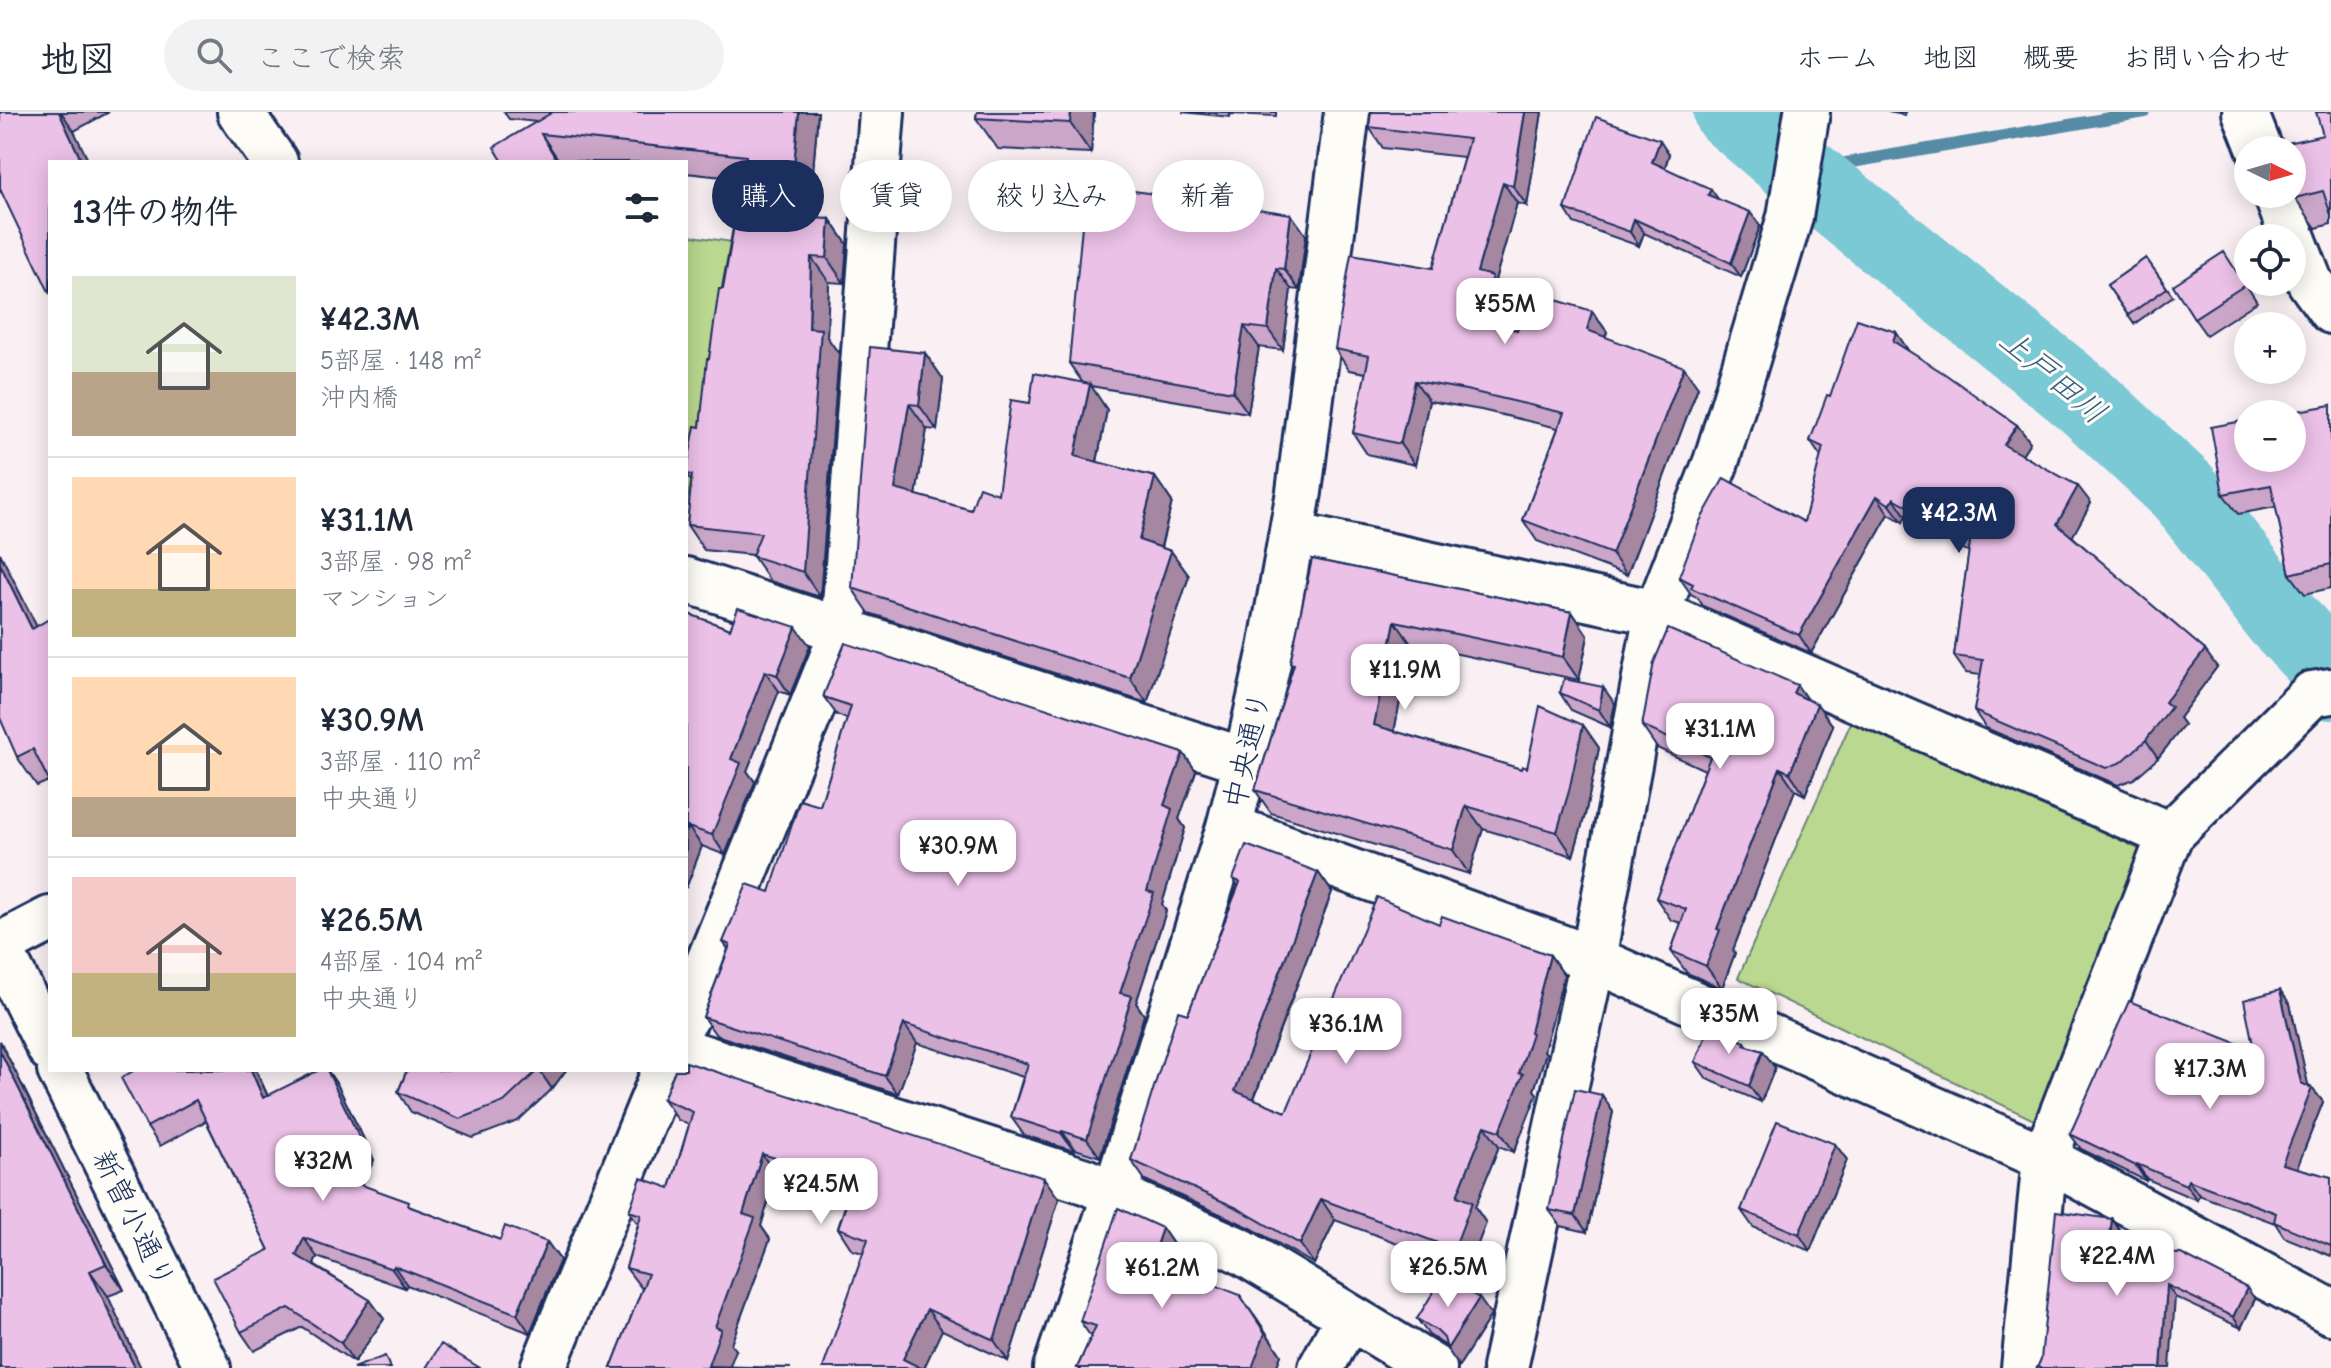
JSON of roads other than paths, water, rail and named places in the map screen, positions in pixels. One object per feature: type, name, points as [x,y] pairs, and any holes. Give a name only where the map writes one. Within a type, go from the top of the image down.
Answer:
[{"type":"street","points":[[240,112],[274,160]]},
{"type":"street","points":[[688,1013],[843,631],[882,112]]},
{"type":"street","name":"中央通り","points":[[1056,1368],[1115,1194],[1229,827],[1246,761],[1292,535],[1347,112]]},
{"type":"street","points":[[2245,112],[2254,136]]},
{"type":"street","points":[[1505,1368],[1593,959],[1657,613],[1716,462],[1790,217],[1806,120]]},
{"type":"street","points":[[2281,208],[2310,282],[2331,311]]},
{"type":"street","points":[[1292,535],[1657,613],[2170,835]]},
{"type":"street","points":[[688,581],[1246,761]]},
{"type":"street","points":[[2024,1368],[2045,1158],[2170,835],[2322,692]]},
{"type":"street","points":[[1229,827],[1593,959],[2045,1158],[2331,1312]]},
{"type":"street","points":[[48,920],[0,947],[48,1045]]},
{"type":"street","points":[[688,1053],[1085,1181],[1241,1251],[1434,1368]]},
{"type":"street","name":"新曽小通り","points":[[61,1072],[208,1368]]},
{"type":"street","points":[[543,1368],[664,1072]]},
{"type":"street","points":[[1321,1368],[1348,1318]]},
{"type":"waterway","name":"上戸田川","points":[[1731,112],[2086,401],[2183,491],[2280,617],[2325,665],[2331,682]]},
{"type":"waterway","points":[[1805,170],[2145,112]]}]
